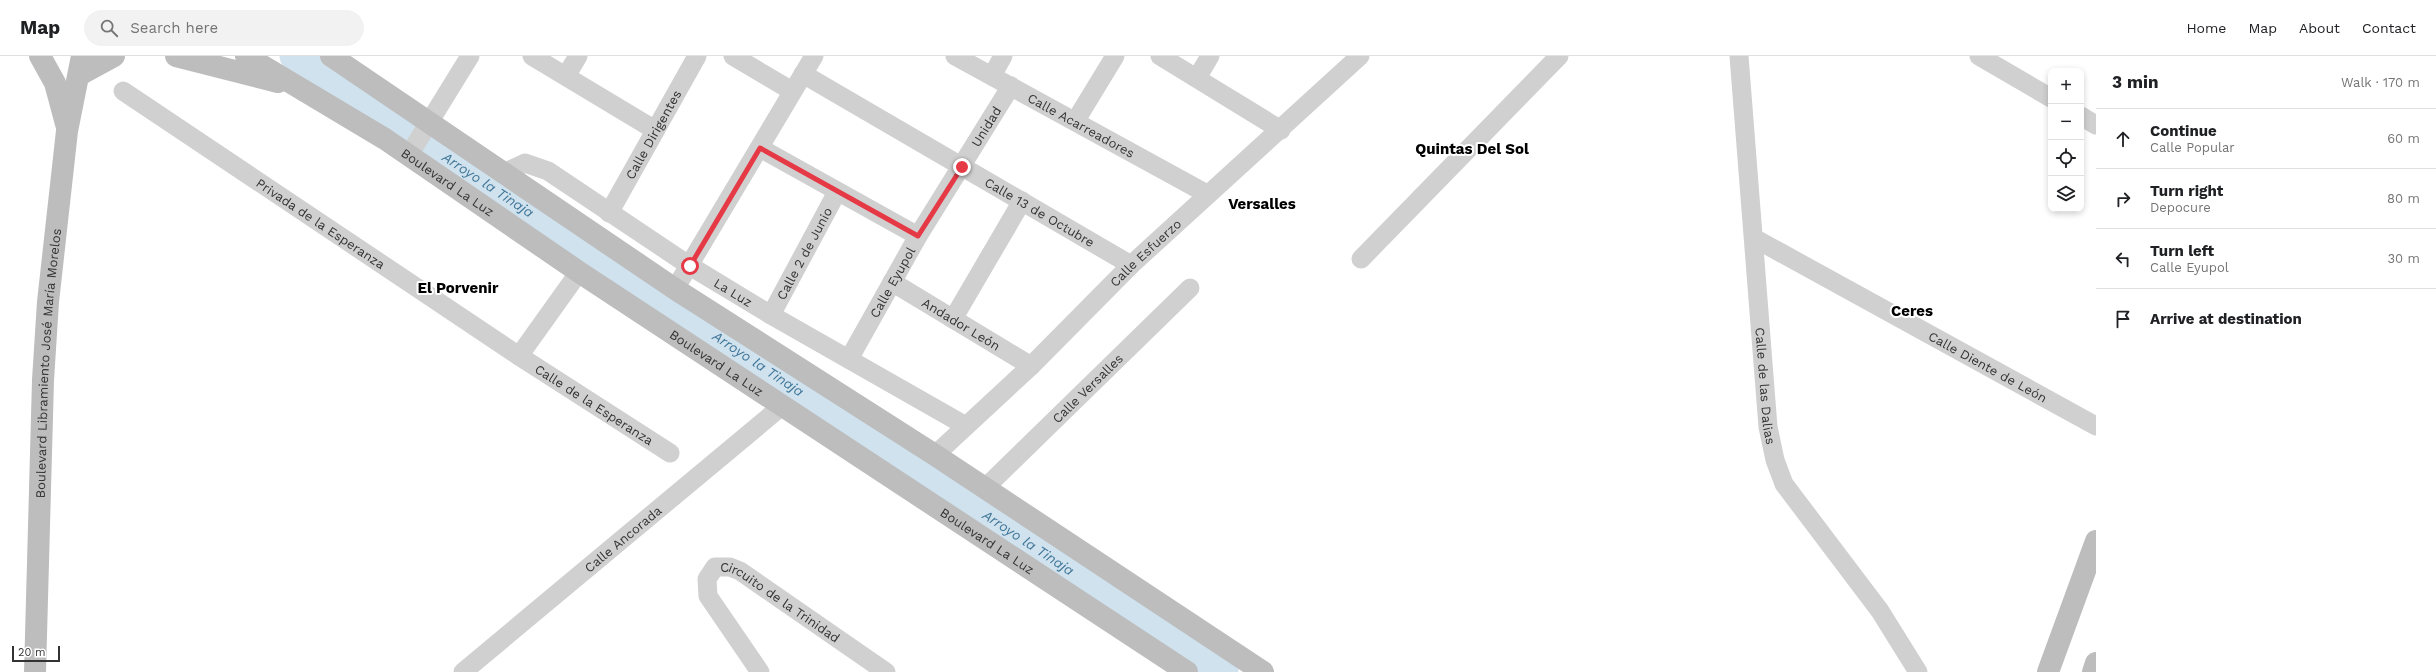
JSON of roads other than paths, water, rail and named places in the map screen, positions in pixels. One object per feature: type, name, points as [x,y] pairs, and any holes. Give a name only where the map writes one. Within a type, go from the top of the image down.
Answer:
[{"type":"main road","points":[[40,56],[55,83],[67,130]]},
{"type":"main road","points":[[80,66],[114,56]]},
{"type":"main road","points":[[176,56],[236,73],[296,86]]},
{"type":"main road","name":"Boulevard La Luz","points":[[246,56],[296,86],[412,151],[580,272],[1187,672]]},
{"type":"main road","points":[[331,56],[427,126],[504,173],[676,289],[935,455],[1263,672]]},
{"type":"main road","name":"Boulevard Libramiento José María Morelos","points":[[35,672],[43,380],[54,236],[67,130],[80,66]]},
{"type":"main road","points":[[2048,672],[2096,542]]},
{"type":"main road","points":[[2093,672],[2096,663]]},
{"type":"street","points":[[412,151],[470,56]]},
{"type":"street","points":[[532,56],[655,130]]},
{"type":"street","points":[[566,76],[578,56]]},
{"type":"street","name":"Calle Dirigentes","points":[[609,213],[697,56]]},
{"type":"street","points":[[733,56],[792,91]]},
{"type":"street","points":[[676,289],[814,56]]},
{"type":"street","name":"Calle Acarreadores","points":[[955,56],[1076,120],[1207,194]]},
{"type":"street","points":[[992,76],[1003,56]]},
{"type":"street","points":[[1076,120],[1115,56]]},
{"type":"street","points":[[1160,56],[1281,130]]},
{"type":"street","points":[[1197,78],[1210,56]]},
{"type":"street","name":"Calle Esfuerzo","points":[[935,455],[1031,366],[1131,265],[1207,194],[1281,130],[1360,56]]},
{"type":"street","points":[[1361,259],[1558,56]]},
{"type":"street","name":"Calle de las Dalias","points":[[1739,56],[1768,427],[1775,460],[1784,484],[1880,611],[1918,672]]},
{"type":"street","points":[[1979,56],[2048,96]]},
{"type":"street","name":"Calle 13 de Octubre","points":[[803,74],[1131,265]]},
{"type":"street","name":"Unidad","points":[[962,167],[1011,86]]},
{"type":"street","name":"Privada de la Esperanza","points":[[123,91],[519,356]]},
{"type":"street","points":[[2084,118],[2096,125]]},
{"type":"street","points":[[760,148],[918,236]]},
{"type":"street","name":"La Luz","points":[[504,173],[525,163],[538,166],[690,266],[771,315],[966,426]]},
{"type":"street","name":"Calle Eyupol","points":[[849,359],[918,236],[962,167]]},
{"type":"street","name":"Calle 2 de Junio","points":[[771,315],[837,192]]},
{"type":"street","points":[[953,319],[1022,201]]},
{"type":"street","name":"Calle Diente de León","points":[[1754,238],[2096,426]]},
{"type":"street","points":[[519,356],[580,272]]},
{"type":"street","name":"Andador León","points":[[892,282],[1031,366]]},
{"type":"street","name":"Calle Versalles","points":[[985,488],[1190,288]]},
{"type":"street","name":"Calle de la Esperanza","points":[[519,356],[670,453]]},
{"type":"street","name":"Calle Ancorada","points":[[463,672],[782,406]]},
{"type":"street","name":"Circuito de la Trinidad","points":[[760,672],[708,596],[706,587],[707,579],[716,567],[730,567],[740,571],[886,672]]},
{"type":"waterway","name":"Arroyo la Tinaja","points":[[294,56],[1224,672]]},
{"type":"district","name":"Quintas Del Sol","points":[[1472,149]]},
{"type":"district","name":"Versalles","points":[[1262,204]]},
{"type":"district","name":"El Porvenir","points":[[458,288]]},
{"type":"district","name":"Ceres","points":[[1912,311]]}]
